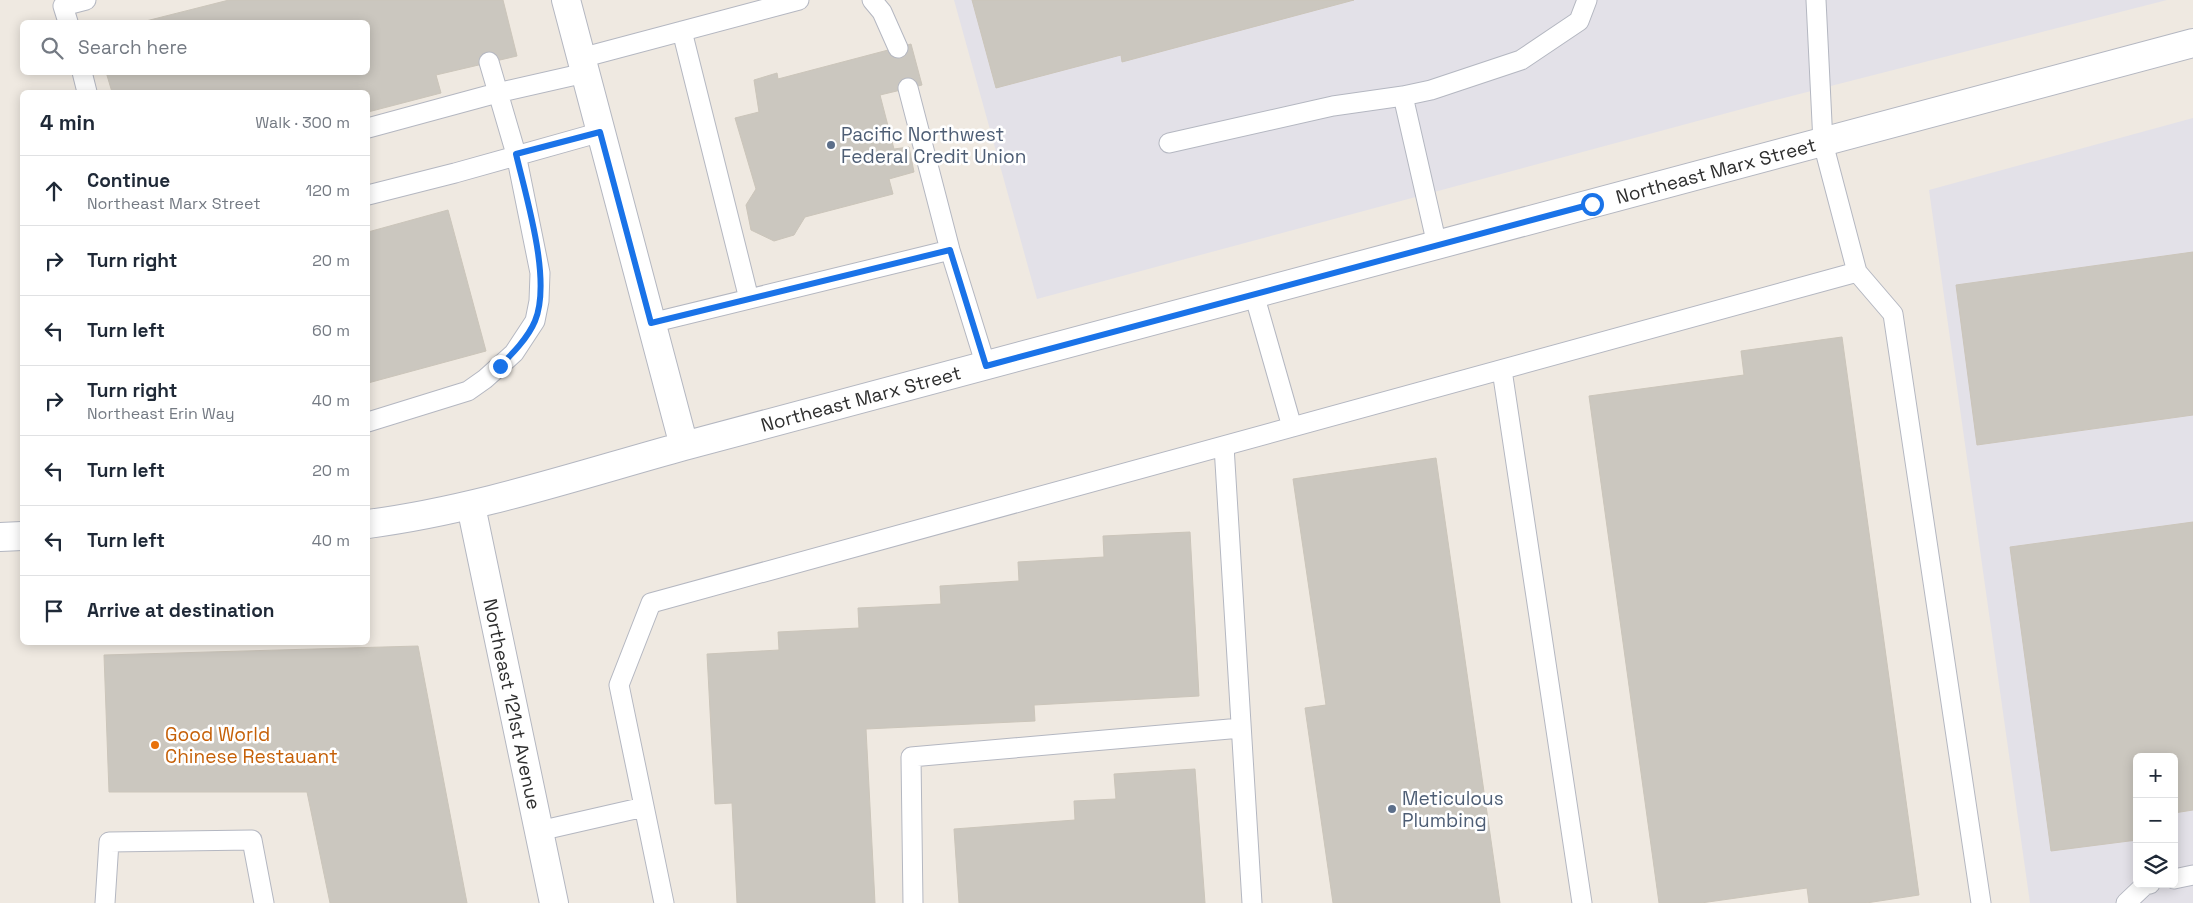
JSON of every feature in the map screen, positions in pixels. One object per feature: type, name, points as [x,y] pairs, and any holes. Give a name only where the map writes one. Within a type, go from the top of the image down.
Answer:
[{"type":"street","points":[[566,0],[684,446]]},
{"type":"street","name":"Northeast Marx Street","points":[[370,524],[410,519],[471,506],[684,446],[2193,43]]},
{"type":"street","name":"Northeast 121st Avenue","points":[[471,506],[554,903]]},
{"type":"street","points":[[0,537],[20,536]]},
{"type":"lane","points":[[67,20],[63,6],[86,0]]},
{"type":"lane","points":[[370,127],[498,93],[583,66],[682,31],[799,0]]},
{"type":"lane","points":[[872,0],[882,12],[898,48]]},
{"type":"lane","points":[[1169,143],[1333,106],[1431,90],[1522,60],[1579,20],[1587,0]]},
{"type":"lane","points":[[1816,0],[1823,142],[1858,272],[1893,314],[1981,903]]},
{"type":"lane","points":[[682,31],[750,299]]},
{"type":"lane","points":[[370,421],[468,391],[486,380],[514,352],[535,321],[539,300],[540,273],[516,154],[489,62]]},
{"type":"lane","points":[[83,75],[86,90]]},
{"type":"lane","points":[[908,88],[950,250],[986,366]]},
{"type":"lane","points":[[1403,96],[1437,245]]},
{"type":"lane","points":[[370,194],[455,173],[516,154],[600,132]]},
{"type":"lane","points":[[651,323],[950,250]]},
{"type":"lane","points":[[664,903],[619,685],[651,603],[1858,272]]},
{"type":"lane","points":[[1254,294],[1292,428]]},
{"type":"lane","points":[[1502,370],[1582,903]]},
{"type":"lane","points":[[1224,446],[1252,903]]},
{"type":"lane","points":[[913,903],[911,757],[1241,728]]},
{"type":"lane","points":[[539,831],[644,807]]},
{"type":"lane","points":[[105,903],[109,842],[252,840],[264,903]]},
{"type":"lane","points":[[2178,878],[2193,875]]},
{"type":"lane","points":[[2126,903],[2143,888]]},
{"type":"shaded area","points":[[954,0],[2167,0],[1768,102],[1037,299]]},
{"type":"shaded area","points":[[2193,118],[2193,903],[2030,903],[1929,190]]},
{"type":"building","points":[[229,0],[503,0],[517,56],[436,75],[441,93],[370,111],[370,90],[111,90],[107,75],[370,75],[370,20],[150,20]]},
{"type":"building","points":[[972,0],[1354,0],[1122,62],[1121,55],[996,88]]},
{"type":"building","points":[[911,44],[922,85],[880,95],[894,149],[909,147],[914,172],[889,179],[893,194],[805,217],[794,235],[774,241],[751,230],[746,205],[756,189],[735,118],[759,112],[754,80],[777,73],[778,79]]},
{"type":"building","points":[[448,210],[486,351],[370,382],[370,231]]},
{"type":"building","points":[[2193,252],[2193,415],[1977,445],[1956,285]]},
{"type":"building","points":[[1842,337],[1919,895],[1866,903],[1809,903],[1807,888],[1701,903],[1659,903],[1589,396],[1744,375],[1741,351]]},
{"type":"building","points":[[1436,458],[1500,903],[1333,903],[1305,708],[1326,705],[1293,479]]},
{"type":"building","points":[[2193,522],[2193,810],[2178,812],[2178,753],[2133,753],[2133,841],[2051,851],[2010,547]]},
{"type":"building","points":[[1190,532],[1199,696],[1034,705],[1035,721],[866,729],[875,903],[737,903],[732,803],[715,804],[707,654],[779,650],[778,632],[859,628],[858,608],[941,604],[940,586],[1019,581],[1018,562],[1104,557],[1103,536]]},
{"type":"building","points":[[418,646],[467,903],[330,903],[307,792],[109,792],[104,655]]},
{"type":"building","points":[[1195,769],[1205,903],[959,903],[954,829],[1075,820],[1074,801],[1116,799],[1114,774]]},
{"type":"place","name":"Pacific Northwest Federal Credit Union","points":[[831,145]]},
{"type":"place","name":"Good World Chinese Restauant","points":[[155,745]]},
{"type":"place","name":"Meticulous Plumbing","points":[[1392,809]]},
{"type":"route","points":[[500,366],[514,352],[535,321],[539,300],[540,273],[531,220],[516,154],[600,132],[651,323],[950,250],[986,366],[1592,204]]}]
